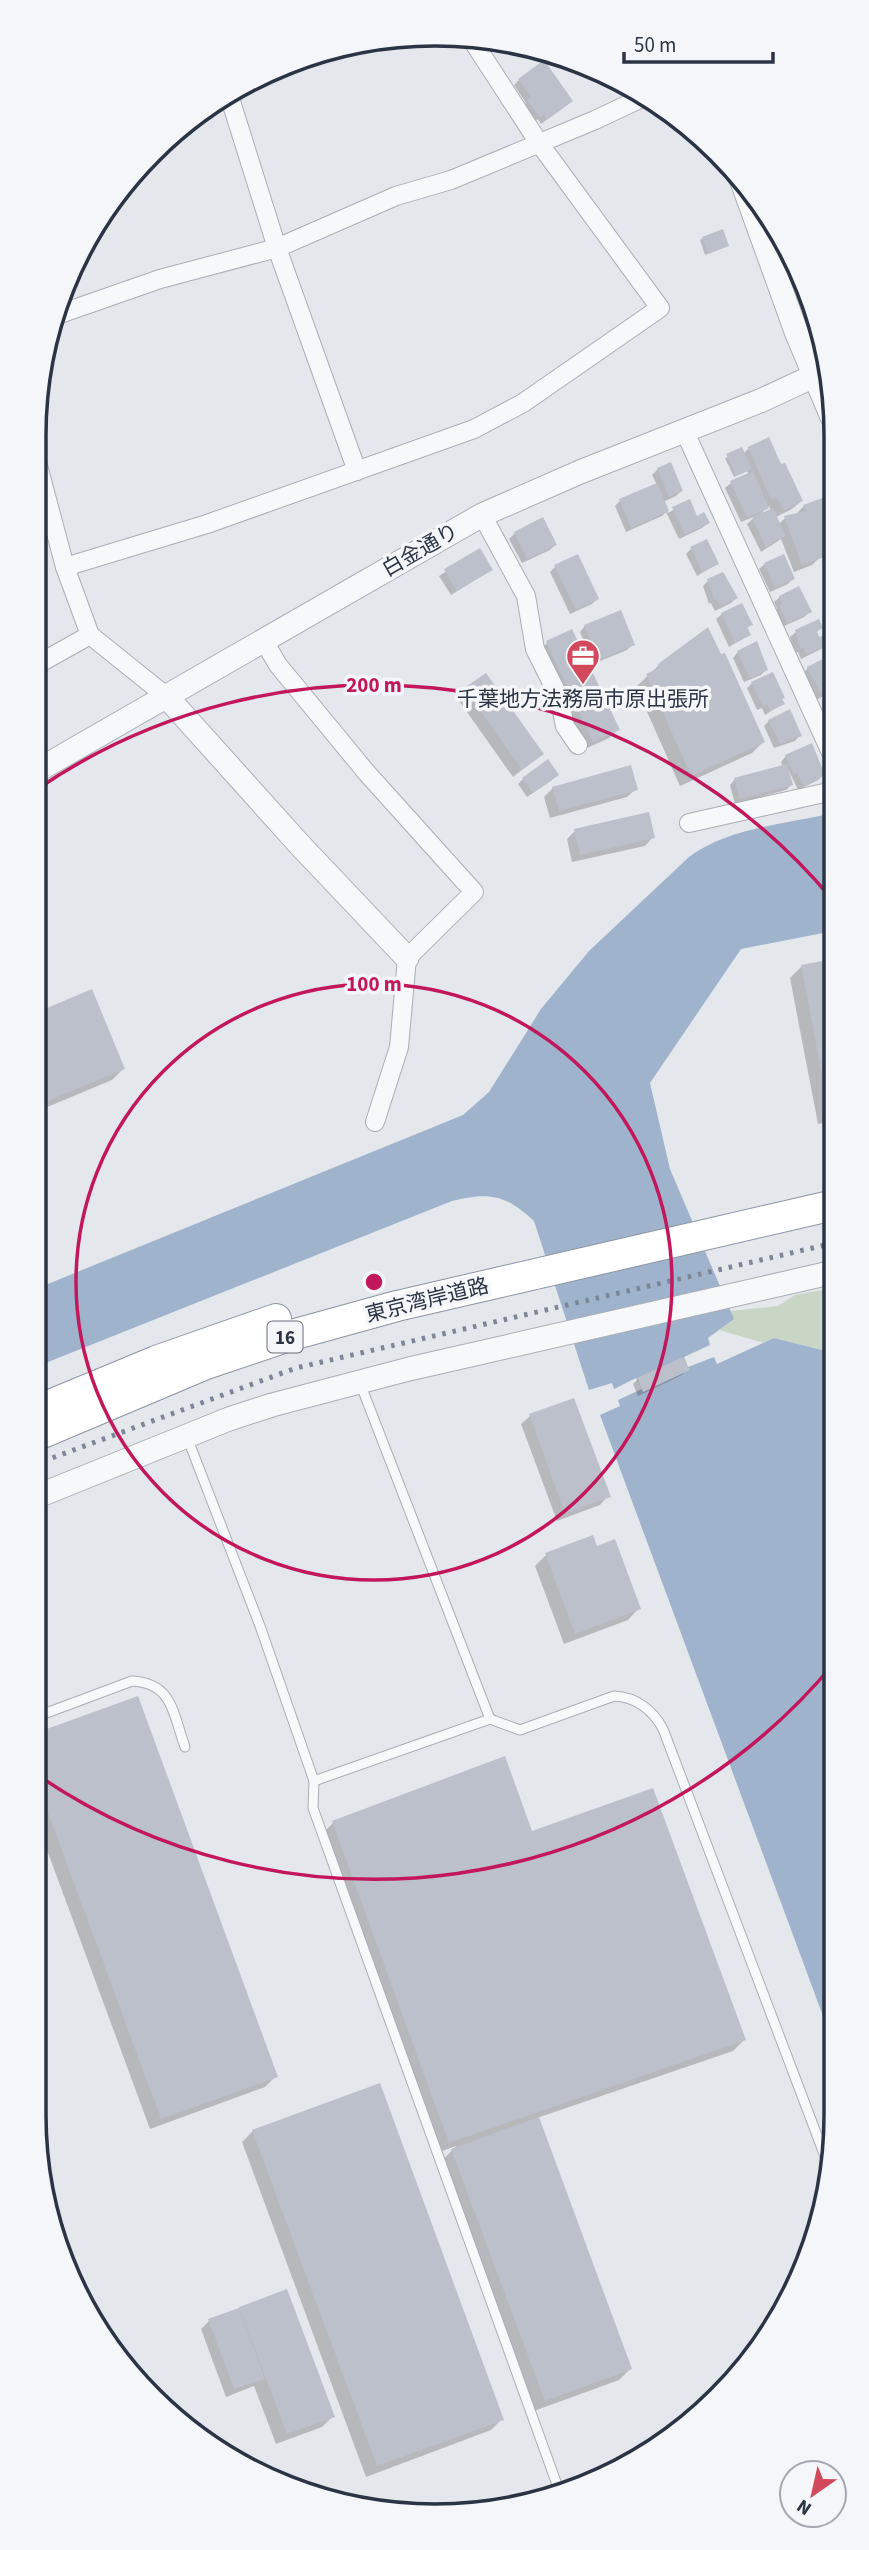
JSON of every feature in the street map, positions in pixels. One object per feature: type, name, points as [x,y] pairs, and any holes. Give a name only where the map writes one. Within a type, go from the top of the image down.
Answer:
[{"type":"highway","name":"東京湾岸道路","points":[[46,1407],[156,1361],[310,1308],[544,1261],[690,1227],[824,1187]]},
{"type":"highway","name":"東京湾岸道路","points":[[690,1227],[824,1207]]},
{"type":"highway","name":"東京湾岸道路","points":[[46,1432],[206,1364],[292,1335],[544,1261]]},
{"type":"street","points":[[65,567],[206,523],[474,429],[523,403],[660,308],[539,143],[477,48]]},
{"type":"street","points":[[65,312],[160,279],[277,248],[396,196],[451,180],[634,101]]},
{"type":"street","points":[[231,103],[277,248],[357,471]]},
{"type":"street","points":[[753,211],[797,334],[817,365]]},
{"type":"street","name":"白金通り","points":[[46,765],[482,515],[818,375]]},
{"type":"street","points":[[684,430],[824,737]]},
{"type":"street","points":[[46,496],[65,567],[90,635],[166,696],[299,844],[407,958]]},
{"type":"street","points":[[482,515],[526,596],[535,649],[559,697],[565,726],[578,745]]},
{"type":"street","points":[[46,660],[90,635]]},
{"type":"street","points":[[264,640],[278,666],[366,772],[474,892],[407,958],[400,1047],[375,1122]]},
{"type":"street","points":[[689,823],[824,793]]},
{"type":"street","points":[[46,1493],[229,1419],[359,1381],[824,1274]]},
{"type":"lane","points":[[359,1381],[490,1719]]},
{"type":"lane","points":[[186,1435],[260,1626],[314,1780],[313,1808],[557,2485]]},
{"type":"lane","points":[[46,1713],[132,1681],[147,1682],[165,1694],[185,1747]]},
{"type":"lane","points":[[314,1780],[490,1719],[520,1730],[614,1696],[637,1702],[657,1717],[822,2149]]},
{"type":"green space","points":[[824,1290],[824,1350],[774,1338],[764,1343],[719,1330],[734,1319],[730,1311],[778,1306],[795,1295]]},
{"type":"water","points":[[824,815],[824,933],[741,949],[650,1083],[670,1169],[734,1319],[708,1338],[710,1345],[684,1357],[688,1367],[714,1357],[717,1364],[774,1338],[824,1350],[824,2019],[600,1415],[620,1406],[618,1400],[642,1389],[636,1378],[614,1389],[612,1383],[589,1390],[534,1221],[524,1212],[505,1200],[487,1196],[452,1201],[46,1363],[46,1285],[463,1115],[489,1092],[541,1009],[589,951],[689,857],[721,839]]},
{"type":"building","points":[[542,61],[545,62],[573,101],[547,120],[544,115],[540,118],[527,100],[531,97],[518,79]]},
{"type":"building","points":[[723,229],[729,246],[708,254],[702,237]]},
{"type":"building","points":[[769,437],[803,501],[784,511],[777,498],[771,500],[748,447]]},
{"type":"building","points":[[742,447],[752,469],[736,476],[726,454]]},
{"type":"building","points":[[671,462],[683,491],[669,497],[657,468]]},
{"type":"building","points":[[753,471],[769,508],[747,518],[730,481]]},
{"type":"building","points":[[657,483],[669,511],[631,528],[619,499]]},
{"type":"building","points":[[824,498],[823,557],[802,565],[784,516],[806,511],[803,505]]},
{"type":"building","points":[[690,499],[697,516],[704,512],[710,523],[685,535],[672,507]]},
{"type":"building","points":[[773,508],[786,536],[766,548],[752,517]]},
{"type":"building","points":[[543,517],[557,545],[527,559],[514,532]]},
{"type":"building","points":[[707,539],[719,564],[702,572],[690,547]]},
{"type":"building","points":[[480,548],[493,570],[456,591],[444,569]]},
{"type":"building","points":[[578,554],[599,599],[576,610],[554,565]]},
{"type":"building","points":[[784,554],[795,579],[775,588],[764,563]]},
{"type":"building","points":[[723,572],[738,598],[720,606],[717,599],[714,600],[707,579]]},
{"type":"building","points":[[799,586],[812,612],[788,623],[779,605],[782,604],[779,596]]},
{"type":"building","points":[[742,603],[753,625],[747,627],[751,635],[735,643],[721,613]]},
{"type":"building","points":[[621,610],[635,645],[598,660],[584,625]]},
{"type":"building","points":[[819,619],[823,628],[817,631],[819,637],[824,635],[824,646],[806,654],[803,648],[800,649],[795,630]]},
{"type":"building","points":[[708,627],[721,654],[725,653],[765,742],[691,776],[646,674],[659,668],[658,664]]},
{"type":"building","points":[[572,629],[620,730],[593,742],[546,641]]},
{"type":"building","points":[[757,641],[768,670],[750,678],[737,651]]},
{"type":"building","points":[[824,658],[824,695],[822,696],[807,667]]},
{"type":"building","points":[[773,672],[785,698],[782,699],[785,704],[770,711],[767,704],[763,706],[751,682]]},
{"type":"building","points":[[486,673],[544,754],[522,770],[464,688]]},
{"type":"building","points":[[790,709],[802,736],[780,744],[768,720]]},
{"type":"building","points":[[812,743],[824,776],[804,786],[797,772],[794,774],[785,755]]},
{"type":"building","points":[[548,759],[559,775],[533,793],[522,778]]},
{"type":"building","points":[[787,764],[793,785],[740,799],[734,778]]},
{"type":"building","points":[[631,765],[638,790],[559,811],[552,787]]},
{"type":"building","points":[[649,812],[655,838],[580,855],[574,829]]},
{"type":"building","points":[[824,961],[824,1087],[801,965]]},
{"type":"building","points":[[92,989],[125,1069],[46,1102],[46,1008]]},
{"type":"building","points":[[683,1357],[690,1370],[643,1392],[637,1378]]},
{"type":"building","points":[[574,1398],[611,1497],[565,1513],[529,1414]]},
{"type":"building","points":[[593,1535],[597,1546],[615,1539],[641,1609],[575,1634],[545,1553]]},
{"type":"building","points":[[138,1696],[278,2077],[161,2119],[46,1807],[46,1729]]},
{"type":"building","points":[[505,1756],[532,1831],[653,1788],[746,2040],[449,2143],[332,1821]]},
{"type":"building","points":[[380,2083],[504,2420],[377,2466],[252,2130]]},
{"type":"building","points":[[539,2117],[632,2369],[545,2401],[451,2149]]},
{"type":"building","points":[[287,2289],[335,2417],[287,2434],[239,2307]]},
{"type":"building","points":[[239,2308],[265,2379],[234,2389],[208,2319]]},
{"type":"railway","points":[[46,1460],[296,1368],[824,1245]]},
{"type":"place","name":"千葉地方法務局市原出張所","points":[[583,686]]}]
